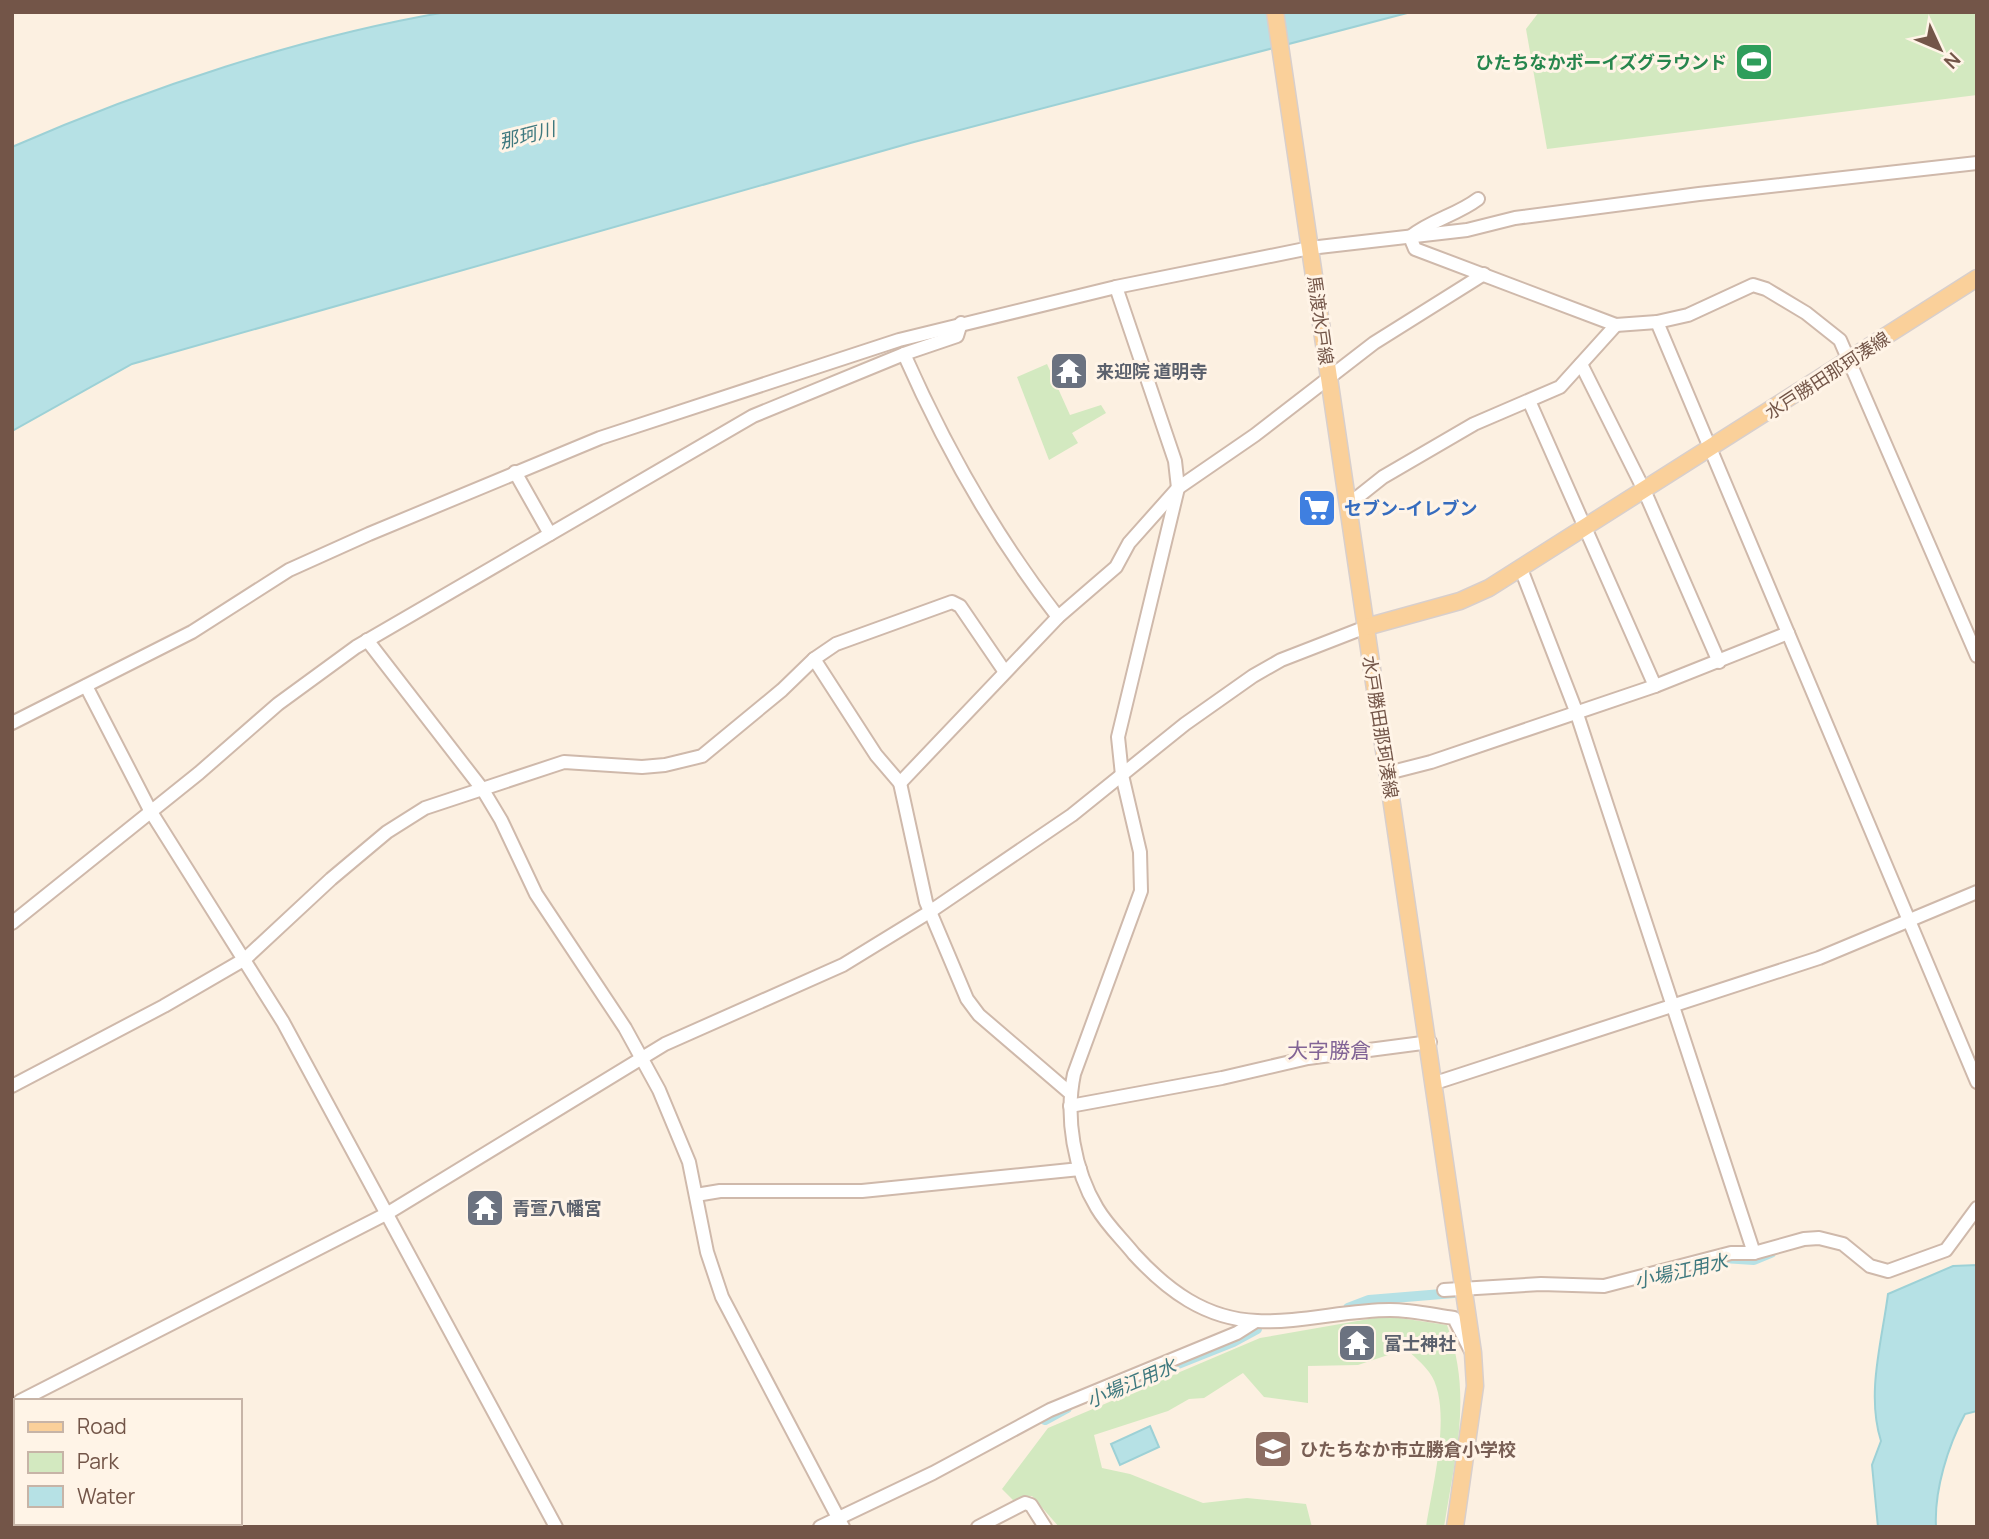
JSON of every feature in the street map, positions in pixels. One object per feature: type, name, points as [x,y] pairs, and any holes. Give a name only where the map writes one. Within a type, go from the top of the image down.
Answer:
[{"type":"main road","name":"馬渡水戸線","points":[[1275,12],[1366,627]]},
{"type":"main road","name":"水戸勝田那珂湊線","points":[[1455,1527],[1475,1386],[1474,1353],[1430,1042],[1366,627],[1472,597],[1521,569],[1848,363],[1977,278]]},
{"type":"street","points":[[12,723],[192,632],[289,570],[515,472],[688,406],[961,323],[1116,287],[1310,248],[1467,230],[1515,218],[1662,198],[1977,163]]},
{"type":"street","points":[[1410,237],[1422,227],[1466,208],[1478,199]]},
{"type":"street","points":[[1410,237],[1416,249],[1616,325],[1657,322],[1688,315],[1732,292],[1753,285],[1766,289],[1836,335],[1977,656]]},
{"type":"street","points":[[900,783],[1058,617],[1116,567],[1129,543],[1178,488],[1255,435],[1415,316],[1484,274]]},
{"type":"street","points":[[1116,287],[1171,448],[1178,488],[1118,737],[1122,775],[1140,852],[1141,891],[1078,1058],[1070,1100],[1080,1169],[1092,1199],[1106,1222],[1172,1292],[1202,1309],[1256,1321],[1390,1310],[1454,1318],[1466,1347],[1474,1353]]},
{"type":"street","points":[[1657,322],[1977,1082]]},
{"type":"street","points":[[12,923],[151,812],[278,704],[367,640],[753,416],[904,354],[957,336],[961,323]]},
{"type":"street","points":[[1349,504],[1383,477],[1474,424],[1530,403],[1560,387],[1616,325]]},
{"type":"street","points":[[904,354],[933,415],[995,528],[1058,617]]},
{"type":"street","points":[[1581,364],[1644,490],[1719,662]]},
{"type":"street","points":[[1530,403],[1655,686]]},
{"type":"street","points":[[515,472],[550,534]]},
{"type":"street","points":[[1521,569],[1576,711],[1754,1252]]},
{"type":"street","points":[[12,1086],[164,1006],[245,958],[387,832],[425,808],[564,762],[642,767],[665,765],[702,756],[782,690],[814,659],[836,644],[952,602],[960,606],[1005,672]]},
{"type":"street","points":[[24,1399],[388,1213],[488,1155],[641,1056],[698,1028],[831,971],[931,911],[1072,815],[1253,676],[1290,656],[1366,627]]},
{"type":"street","points":[[1388,773],[1431,762],[1655,686],[1788,633]]},
{"type":"street","points":[[367,640],[482,790],[501,820],[536,894],[641,1056],[690,1162],[707,1252],[722,1297],[840,1521]]},
{"type":"street","points":[[814,659],[876,755],[900,783],[931,911],[967,999],[979,1016],[1070,1100]]},
{"type":"street","points":[[86,686],[151,812],[245,958],[388,1213],[556,1527]]},
{"type":"street","points":[[1435,1083],[1819,958],[1977,892]]},
{"type":"street","points":[[1070,1100],[1222,1078],[1308,1058],[1430,1042]]},
{"type":"street","points":[[696,1195],[720,1191],[862,1191],[1080,1169]]},
{"type":"street","points":[[1444,1290],[1541,1284],[1604,1286],[1731,1253],[1754,1252],[1804,1239],[1829,1239],[1843,1244],[1877,1270],[1899,1269],[1946,1250],[1977,1208]]},
{"type":"street","points":[[820,1527],[840,1521],[1050,1410],[1237,1333],[1256,1321]]},
{"type":"street","points":[[978,1527],[1025,1503],[1031,1506],[1045,1527]]},
{"type":"green space","name":"ひたちなかボーイズグラウンド","points":[[1539,12],[1976,12],[1977,95],[1547,149],[1526,29]]},
{"type":"green space","points":[[1047,364],[1070,415],[1101,405],[1106,413],[1072,433],[1078,443],[1049,460],[1017,377]]},
{"type":"green space","points":[[1386,1316],[1447,1325],[1455,1351],[1459,1376],[1459,1426],[1444,1527],[1426,1527],[1441,1425],[1436,1386],[1427,1369],[1406,1349],[1358,1365],[1308,1366],[1308,1403],[1264,1397],[1243,1373],[1204,1398],[1189,1399],[1168,1411],[1094,1435],[1102,1468],[1130,1474],[1203,1503],[1247,1498],[1306,1504],[1312,1527],[1059,1527],[1032,1496],[1013,1500],[1002,1489],[1048,1428],[1260,1338]]},
{"type":"water","name":"那珂川","points":[[446,12],[1411,12],[914,142],[132,364],[12,431],[12,147],[116,105],[225,67],[336,35]]},
{"type":"water","points":[[1977,1265],[1977,1411],[1965,1414],[1948,1454],[1937,1498],[1936,1527],[1878,1527],[1872,1465],[1881,1441],[1875,1386],[1888,1294],[1953,1266]]},
{"type":"water","points":[[1150,1426],[1159,1447],[1120,1465],[1111,1444]]},
{"type":"waterway","name":"小場江用水","points":[[1723,1258],[1754,1260],[1771,1253]]},
{"type":"waterway","name":"小場江用水","points":[[1348,1308],[1369,1300],[1454,1293]]},
{"type":"waterway","name":"小場江用水","points":[[1115,1389],[1233,1342],[1257,1329]]},
{"type":"waterway","name":"小場江用水","points":[[1045,1420],[1067,1408]]},
{"type":"place","name":"ひたちなかボーイズグラウンド","points":[[1754,62]]},
{"type":"place","name":"来迎院 道明寺","points":[[1069,371]]},
{"type":"place","name":"セブン-イレブン","points":[[1317,508]]},
{"type":"place","name":"青萱八幡宮","points":[[485,1208]]},
{"type":"place","name":"富士神社","points":[[1357,1343]]},
{"type":"place","name":"ひたちなか市立勝倉小学校","points":[[1273,1449]]},
{"type":"district","name":"大字勝倉","points":[[1329,1050]]}]
